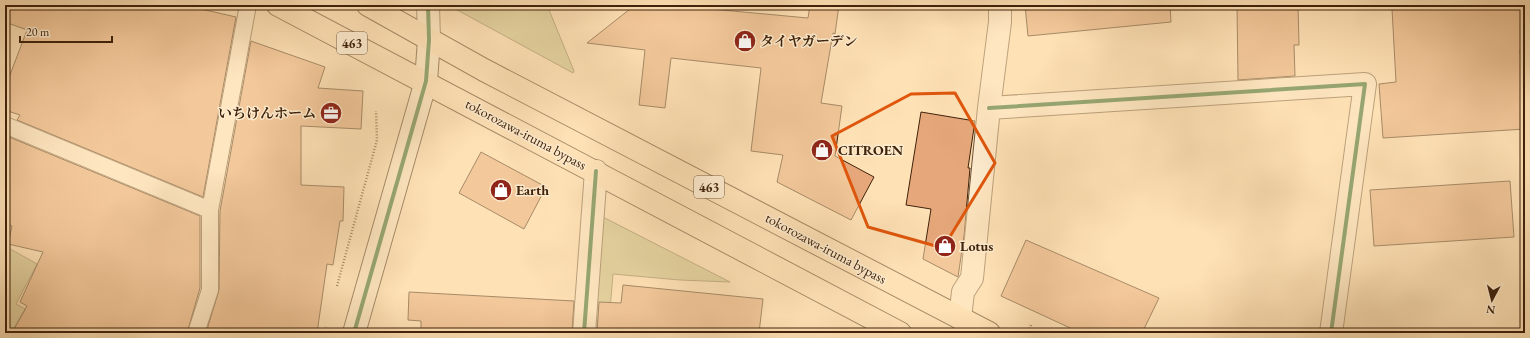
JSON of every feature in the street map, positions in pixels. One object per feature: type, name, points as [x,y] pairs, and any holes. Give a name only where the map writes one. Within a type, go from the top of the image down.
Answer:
[{"type":"highway","name":"tokorozawa-iruma bypass","points":[[278,5],[426,81],[900,333]]},
{"type":"highway","name":"tokorozawa-iruma bypass","points":[[368,5],[429,40],[989,333]]},
{"type":"street","points":[[354,333],[426,81],[429,40],[428,5]]},
{"type":"street","points":[[960,318],[963,292],[972,278],[989,108],[1000,22],[1000,5]]},
{"type":"street","points":[[989,108],[1365,84],[1331,333]]},
{"type":"street","points":[[584,333],[596,171]]},
{"type":"lane","points":[[196,333],[210,290],[210,210],[248,5]]},
{"type":"lane","points":[[5,125],[210,210]]},
{"type":"path","points":[[337,287],[377,140],[376,111]]},
{"type":"path","points":[[324,333],[326,325]]},
{"type":"path","points":[[1031,325],[1029,330],[1036,333]]},
{"type":"highlighted area","points":[[955,93],[995,163],[943,248],[868,227],[832,136],[911,94]]},
{"type":"shaded area","points":[[448,5],[547,5],[574,71],[573,73]]},
{"type":"shaded area","points":[[601,216],[730,282],[680,280],[613,274],[608,333],[593,333]]},
{"type":"shaded area","points":[[5,246],[37,264],[16,304],[25,309],[11,333],[5,333]]},
{"type":"building","points":[[5,5],[167,5],[187,9],[188,6],[236,17],[203,197],[17,120],[20,115],[5,110],[5,88],[27,30],[5,22]]},
{"type":"building","points":[[635,5],[668,5],[808,18],[810,5],[839,5],[835,34],[833,33],[821,103],[842,106],[835,156],[874,177],[851,220],[777,182],[783,155],[751,151],[761,68],[671,58],[665,108],[639,105],[645,50],[587,43]]},
{"type":"building","points":[[1025,5],[1170,5],[1171,22],[1028,36]]},
{"type":"building","points":[[1237,5],[1298,5],[1299,45],[1294,45],[1295,76],[1238,80]]},
{"type":"building","points":[[1451,5],[1521,5],[1524,49],[1520,50],[1525,129],[1383,138],[1379,84],[1396,82],[1392,9]]},
{"type":"building","points":[[251,41],[325,67],[318,88],[363,91],[361,129],[301,126],[301,185],[344,187],[343,221],[340,221],[333,265],[327,264],[317,333],[206,333],[219,290],[220,211]]},
{"type":"building","points":[[921,112],[975,121],[968,168],[970,168],[964,236],[958,277],[923,259],[931,209],[906,205]]},
{"type":"building","points":[[9,137],[200,216],[200,288],[187,333],[12,333],[27,306],[20,302],[43,252],[8,244],[12,226],[5,225],[5,146]]},
{"type":"building","points":[[481,152],[546,187],[524,229],[459,193]]},
{"type":"building","points":[[1510,181],[1514,237],[1374,246],[1370,190]]},
{"type":"building","points":[[1026,240],[1159,298],[1142,333],[1081,333],[1001,296]]},
{"type":"building","points":[[623,285],[763,299],[759,333],[597,333],[599,302],[621,303]]},
{"type":"building","points":[[409,292],[574,301],[572,333],[421,333],[421,321],[408,320]]},
{"type":"cycle path","points":[[354,333],[426,81],[429,40],[428,5]]},
{"type":"cycle path","points":[[989,108],[1365,84],[1331,333]]},
{"type":"cycle path","points":[[584,333],[596,171]]},
{"type":"place","name":"タイヤガーデン","points":[[745,41]]},
{"type":"place","name":"いちけんホーム","points":[[331,113]]},
{"type":"place","name":"CITROEN","points":[[822,150]]},
{"type":"place","name":"Earth","points":[[501,190]]},
{"type":"place","name":"Lotus","points":[[945,246]]}]
